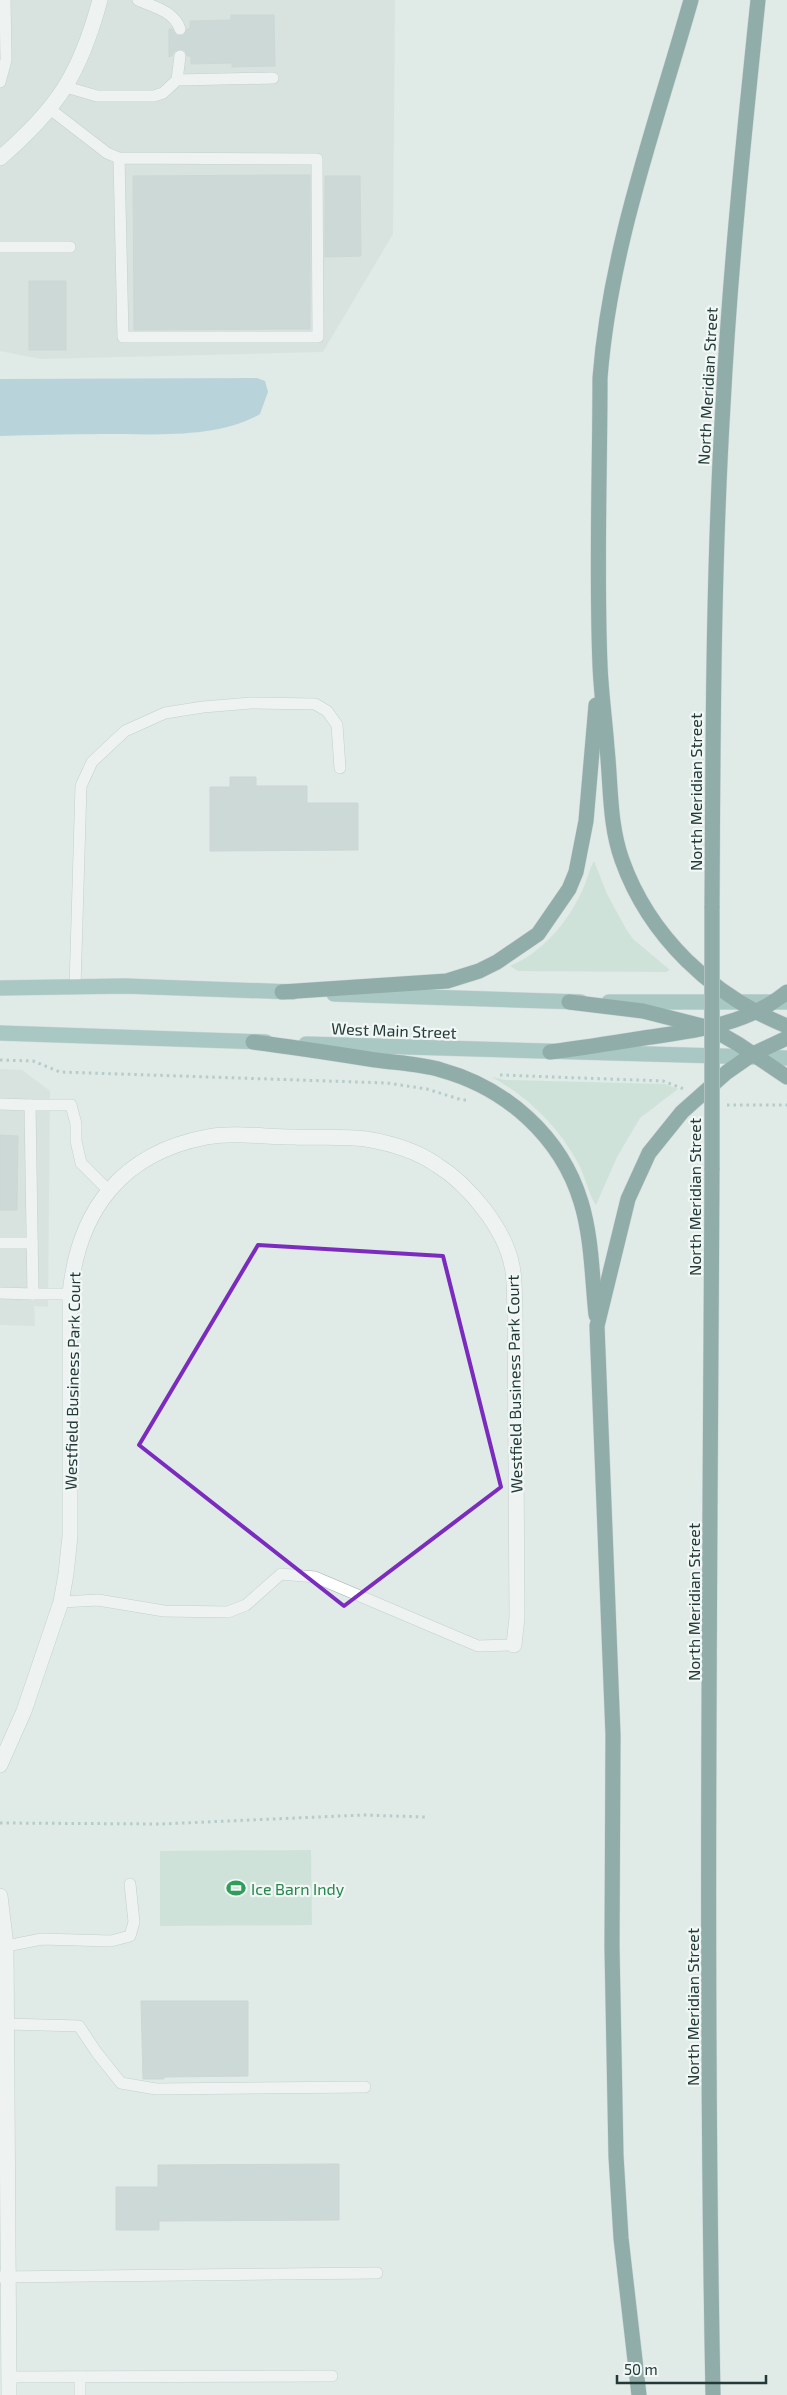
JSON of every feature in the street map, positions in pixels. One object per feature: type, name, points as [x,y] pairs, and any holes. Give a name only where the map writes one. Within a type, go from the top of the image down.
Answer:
[{"type":"highway","points":[[691,0],[627,221],[606,318],[600,378],[600,666],[611,808],[616,840],[622,860],[652,920],[680,956],[741,1003],[787,1026]]},
{"type":"highway","name":"North Meridian Street","points":[[714,2395],[710,2241],[709,1873],[714,624],[722,414],[738,200],[758,0]]},
{"type":"highway","points":[[282,992],[447,981],[479,971],[497,962],[538,934],[569,889],[582,851],[600,666]]},
{"type":"highway","points":[[550,1052],[710,1028],[781,1002],[787,992]]},
{"type":"highway","points":[[569,1002],[643,1011],[710,1028],[787,1078]]},
{"type":"highway","points":[[597,1326],[628,1199],[649,1153],[682,1112],[727,1072],[787,1038]]},
{"type":"highway","points":[[253,1042],[415,1064],[461,1076],[482,1084],[502,1096],[532,1121],[547,1138],[562,1161],[581,1201],[587,1224],[597,1326],[613,1736],[612,1948],[616,2156],[622,2256],[639,2395]]},
{"type":"main road","name":"West Main Street","points":[[0,988],[125,986],[569,1002],[781,1002]]},
{"type":"main road","name":"West Main Street","points":[[0,1033],[550,1052],[787,1058]]},
{"type":"street","points":[[0,158],[32,130],[66,87],[90,37],[100,0]]},
{"type":"street","name":"Westfield Business Park Court","points":[[0,1765],[24,1711],[61,1602],[70,1536],[70,1294],[73,1268],[85,1230],[108,1190],[140,1162],[171,1146],[209,1137],[366,1140],[403,1148],[437,1165],[482,1207],[500,1232],[512,1266],[515,1308],[517,1617],[514,1645]]},
{"type":"street","points":[[0,1896],[6,1946],[7,2024],[4,2066],[5,2277],[9,2395]]},
{"type":"lane","points":[[0,82],[6,60],[5,0]]},
{"type":"lane","points":[[138,0],[171,15],[177,21],[180,29]]},
{"type":"lane","points":[[66,87],[97,96],[154,96],[163,94],[177,80],[180,56]]},
{"type":"lane","points":[[177,80],[273,78]]},
{"type":"lane","points":[[50,109],[107,153],[118,158],[317,159],[318,337],[123,337],[118,158]]},
{"type":"lane","points":[[0,247],[70,247]]},
{"type":"lane","points":[[75,987],[81,786],[92,762],[125,731],[165,713],[203,707],[251,703],[315,704],[327,711],[337,725],[340,768]]},
{"type":"lane","points":[[0,1104],[71,1104],[76,1124],[76,1141],[81,1162],[108,1190]]},
{"type":"lane","points":[[30,1104],[33,1294]]},
{"type":"lane","points":[[0,1243],[32,1243]]},
{"type":"lane","points":[[0,1293],[70,1294]]},
{"type":"lane","points":[[61,1602],[98,1600],[164,1610],[228,1612],[246,1605],[281,1574],[295,1574],[315,1577],[478,1646],[514,1645]]},
{"type":"lane","points":[[6,1946],[42,1939],[111,1940],[130,1936],[134,1922],[130,1884]]},
{"type":"lane","points":[[7,2024],[79,2026],[97,2053],[121,2083],[156,2088],[365,2086]]},
{"type":"lane","points":[[5,2277],[377,2273]]},
{"type":"lane","points":[[8,2377],[332,2376]]},
{"type":"lane","points":[[80,2377],[80,2395]]},
{"type":"path","points":[[0,1823],[161,1824],[363,1815],[425,1817]]},
{"type":"highlighted area","points":[[258,1245],[443,1256],[501,1487],[344,1606],[139,1445]]},
{"type":"shaded area","points":[[0,0],[395,0],[393,234],[323,352],[41,359],[0,351]]},
{"type":"shaded area","points":[[0,1069],[22,1070],[50,1091],[48,1307],[34,1306],[35,1326],[0,1325]]},
{"type":"green space","points":[[594,861],[607,894],[626,929],[633,939],[670,970],[666,972],[518,971],[510,966],[533,953],[562,925],[584,887]]},
{"type":"green space","points":[[492,1077],[505,1080],[665,1084],[678,1089],[640,1118],[617,1157],[596,1205],[578,1163],[561,1136],[530,1103]]},
{"type":"green space","name":"Ice Barn Indy","points":[[311,1850],[312,1925],[160,1926],[160,1851]]},
{"type":"water","points":[[257,378],[265,381],[268,392],[260,414],[224,428],[163,434],[0,436],[0,379]]},
{"type":"building","points":[[231,15],[274,15],[275,66],[232,67],[232,63],[191,64],[191,56],[187,56],[185,50],[180,49],[174,51],[172,56],[169,57],[169,29],[172,29],[176,35],[183,36],[187,29],[190,29],[190,21],[231,20]]},
{"type":"building","points":[[310,175],[310,329],[134,330],[133,176]]},
{"type":"building","points":[[325,176],[360,176],[361,256],[325,257]]},
{"type":"building","points":[[29,281],[66,281],[66,350],[29,350]]},
{"type":"building","points":[[230,777],[256,777],[256,786],[307,786],[307,803],[358,803],[358,850],[210,851],[210,787],[230,787]]},
{"type":"building","points":[[0,1135],[18,1136],[17,1210],[0,1210]]},
{"type":"building","points":[[141,2001],[248,2001],[248,2076],[143,2079]]},
{"type":"building","points":[[339,2164],[339,2220],[159,2221],[159,2230],[116,2230],[116,2187],[158,2187],[158,2165]]},
{"type":"place","name":"Ice Barn Indy","points":[[236,1888]]}]
